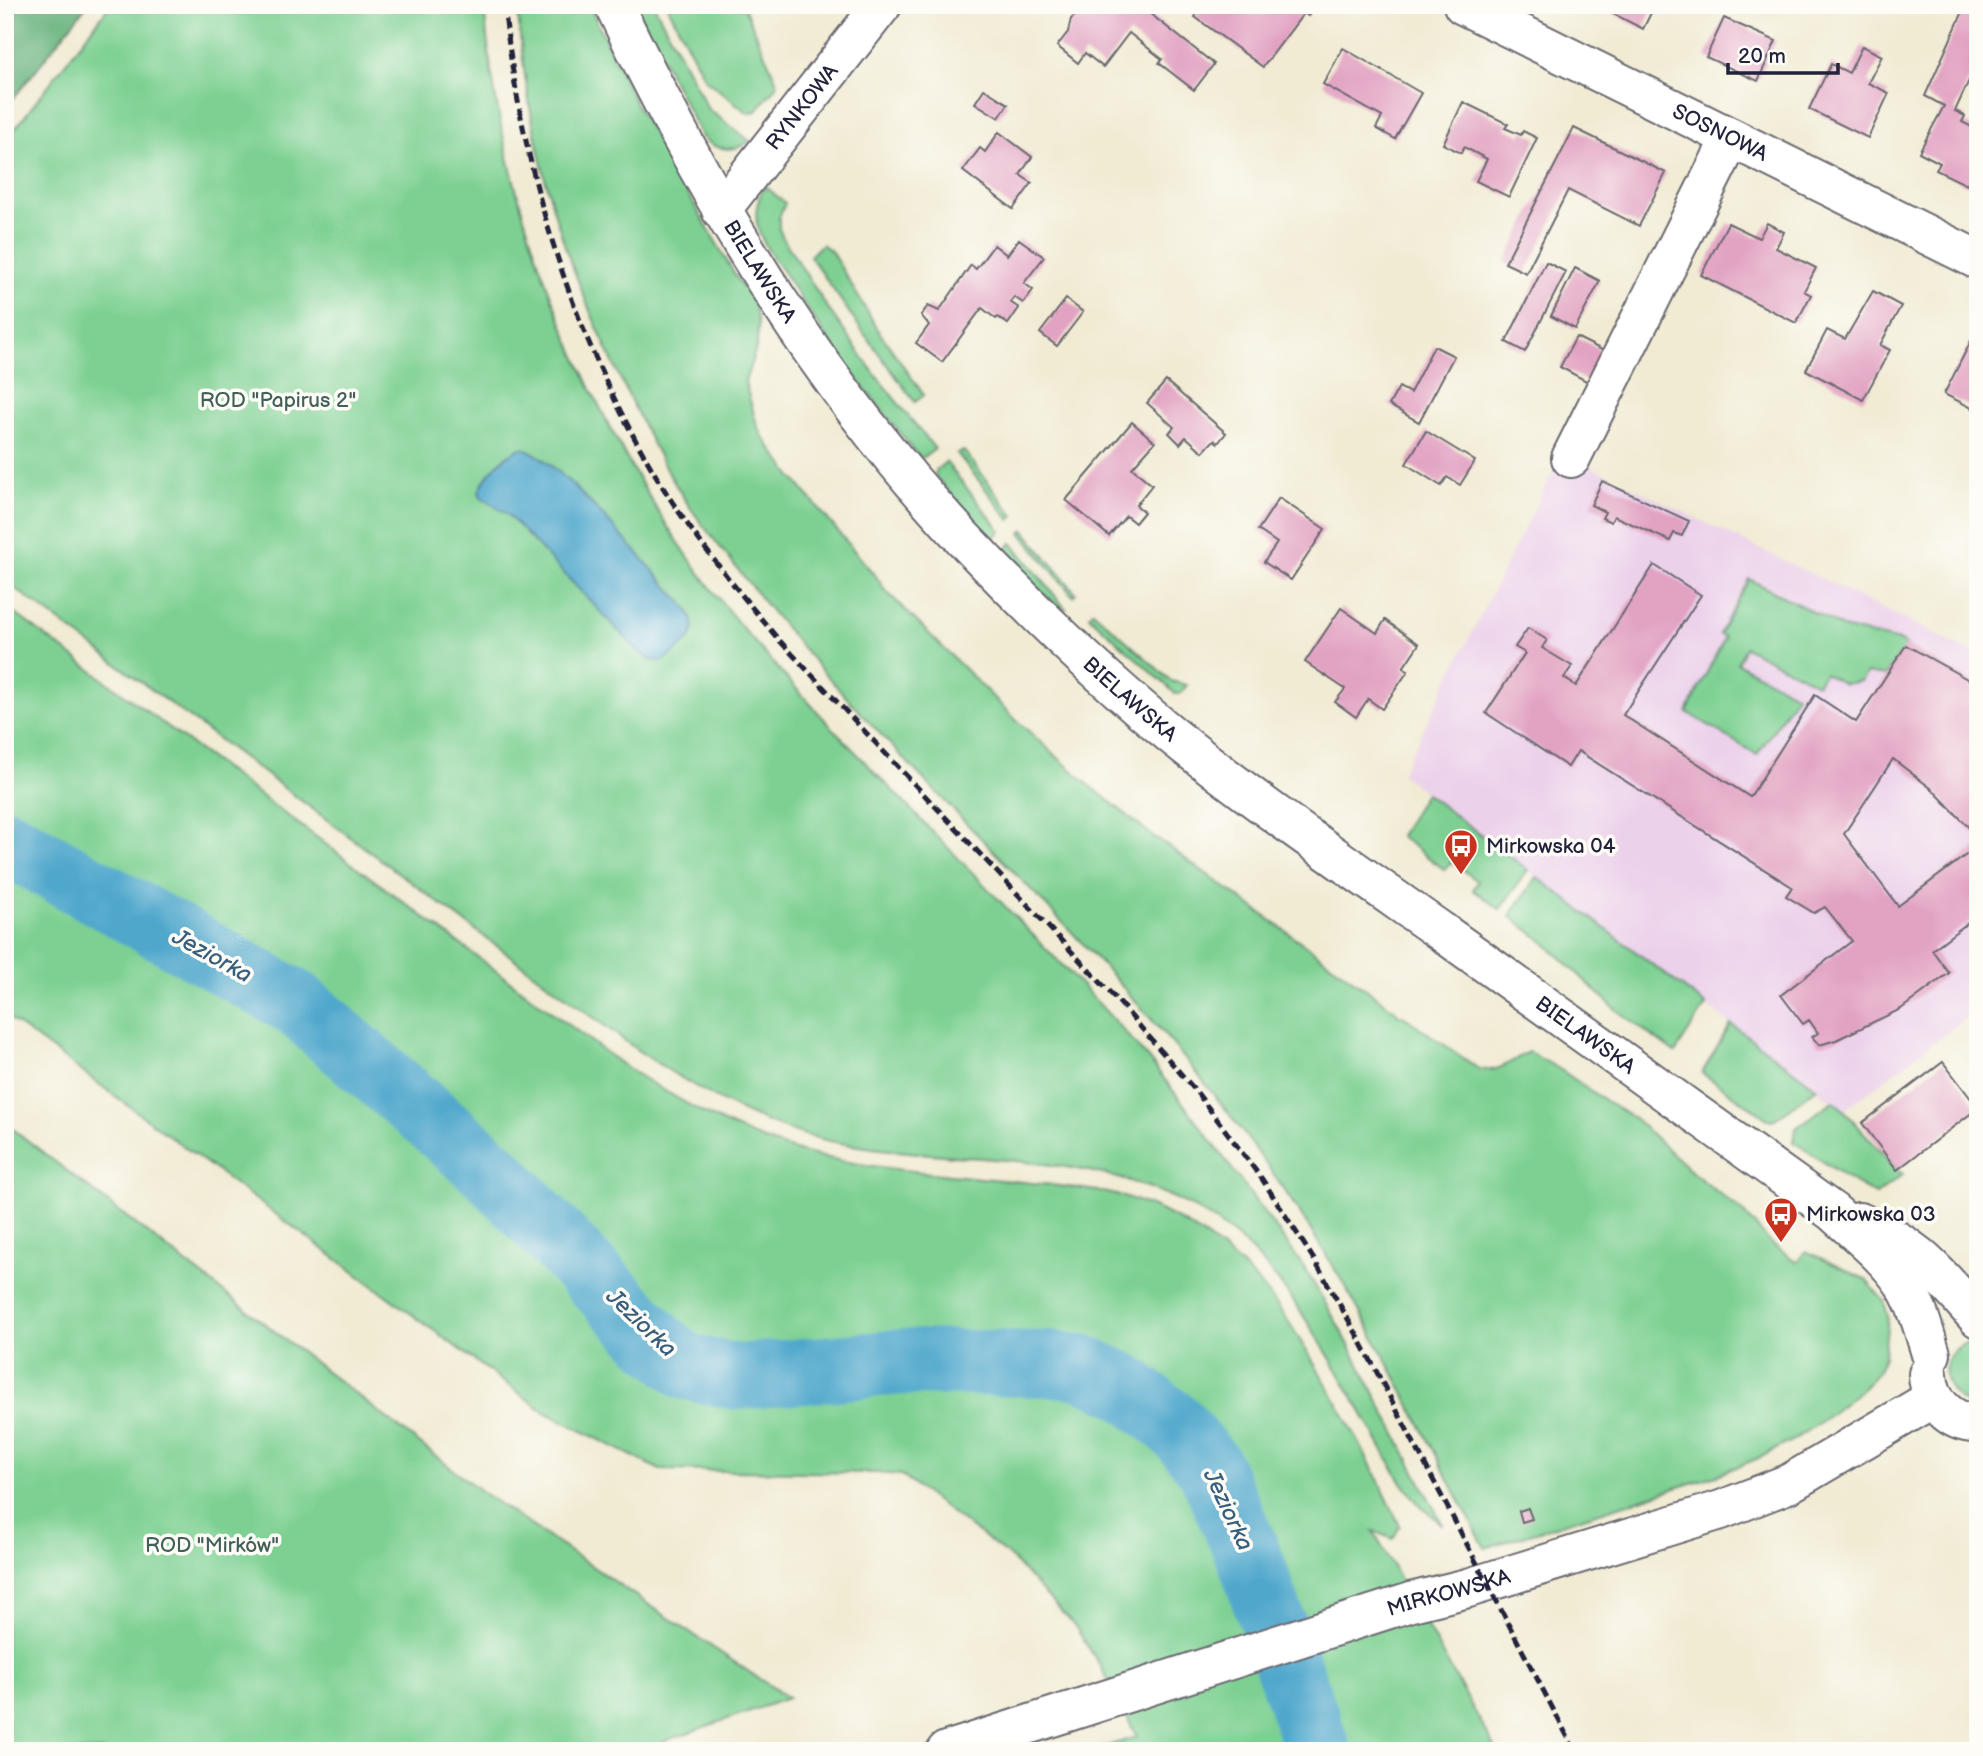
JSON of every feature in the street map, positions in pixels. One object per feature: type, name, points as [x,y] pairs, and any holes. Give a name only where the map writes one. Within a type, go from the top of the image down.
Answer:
[{"type":"street","name":"BIELAWSKA","points":[[614,5],[657,95],[761,275],[828,373],[913,480],[984,560],[1057,634],[1172,735],[1276,814],[1833,1212],[1889,1265],[1905,1286],[1920,1315],[1931,1354],[1928,1384],[1934,1398]]},
{"type":"street","name":"RYNKOWA","points":[[722,210],[882,5]]},
{"type":"street","name":"SOSNOWA","points":[[1463,5],[1978,260]]},
{"type":"street","points":[[1571,458],[1731,138]]},
{"type":"street","name":"BIELAWSKA","points":[[1833,1212],[1876,1228],[1908,1246],[1978,1318]]},
{"type":"street","points":[[1931,1354],[1939,1341],[1950,1331],[1966,1324],[1978,1324]]},
{"type":"street","points":[[1934,1398],[1943,1410],[1956,1419],[1978,1423]]},
{"type":"street","name":"MIRKOWSKA","points":[[946,1751],[1411,1602],[1468,1588],[1721,1510],[1790,1483],[1934,1398]]},
{"type":"shaded area","points":[[1561,455],[1585,464],[1978,655],[1978,1009],[1844,1110],[1401,774]]},
{"type":"green space","points":[[5,5],[87,5],[5,109]]},
{"type":"green space","name":"ROD \"Papirus 2\"","points":[[110,5],[484,5],[495,90],[513,177],[539,262],[572,346],[610,428],[655,506],[704,579],[758,646],[856,753],[1103,1009],[1175,1092],[1303,1266],[1358,1362],[1443,1525],[1417,1502],[1401,1481],[1324,1348],[1275,1277],[1240,1240],[1195,1208],[1146,1186],[1095,1172],[1042,1164],[878,1149],[825,1140],[775,1125],[728,1104],[640,1052],[5,581],[5,142]]},
{"type":"green space","points":[[517,5],[589,5],[637,106],[755,305],[757,345],[745,382],[763,437],[881,586],[1015,719],[1154,839],[1158,839],[1395,1010],[1399,1016],[1402,1015],[1479,1069],[1499,1068],[1529,1052],[1561,1070],[1634,1118],[1693,1173],[1742,1211],[1771,1243],[1797,1262],[1806,1251],[1865,1279],[1884,1301],[1888,1317],[1884,1357],[1878,1371],[1863,1388],[1792,1441],[1761,1457],[1714,1476],[1485,1548],[1347,1289],[1298,1210],[1239,1127],[1152,1020],[1094,956],[856,708],[799,643],[684,499],[654,448],[621,380],[567,253],[538,148],[525,77]]},
{"type":"green space","points":[[635,5],[654,5],[708,109],[750,141],[725,149],[712,145],[701,136]]},
{"type":"green space","points":[[667,5],[743,5],[778,84],[756,111],[748,113],[705,79]]},
{"type":"green space","points":[[765,186],[785,203],[779,218],[779,229],[827,307],[877,377],[935,449],[924,457],[920,458],[851,370],[767,248],[760,235],[756,217],[758,201]]},
{"type":"green space","points":[[822,244],[831,251],[880,333],[924,395],[915,402],[810,256]]},
{"type":"green space","points":[[964,451],[1014,516],[1010,520],[957,453]]},
{"type":"green space","points":[[946,462],[1001,531],[995,537],[990,538],[935,476],[936,470]]},
{"type":"green space","points":[[1024,530],[1076,593],[1073,596],[1021,533]]},
{"type":"green space","points":[[1012,543],[1066,609],[1060,610],[1005,554]]},
{"type":"green space","points":[[1749,579],[1846,629],[1900,641],[1906,645],[1885,676],[1867,673],[1861,681],[1844,684],[1824,673],[1817,684],[1745,647],[1737,663],[1797,695],[1757,755],[1687,712],[1725,637],[1719,634]]},
{"type":"green space","points":[[5,606],[627,1068],[696,1109],[743,1132],[818,1156],[894,1169],[1076,1188],[1129,1198],[1175,1218],[1224,1251],[1256,1280],[1279,1307],[1347,1420],[1400,1526],[1393,1539],[1373,1531],[1497,1751],[1091,1751],[1137,1737],[1101,1667],[1074,1625],[1009,1556],[901,1475],[660,1470],[546,1413],[5,1015]]},
{"type":"green space","points":[[1093,611],[1171,681],[1187,685],[1180,694],[1176,694],[1089,616]]},
{"type":"green space","points":[[1425,793],[1528,870],[1500,909],[1473,890],[1478,881],[1451,862],[1445,870],[1400,836]]},
{"type":"green space","points":[[1537,877],[1706,1005],[1675,1053],[1615,1009],[1544,942],[1510,916]]},
{"type":"green space","points":[[1731,1024],[1817,1088],[1775,1119],[1769,1120],[1702,1073]]},
{"type":"green space","points":[[1833,1101],[1903,1174],[1876,1195],[1794,1142],[1796,1128]]},
{"type":"green space","name":"ROD \"Mirków\"","points":[[5,1123],[490,1498],[788,1698],[636,1751],[5,1751]]},
{"type":"green space","points":[[1978,1341],[1978,1407],[1964,1402],[1954,1394],[1945,1372],[1953,1352],[1963,1345]]},
{"type":"water","points":[[521,448],[556,469],[687,608],[694,626],[693,633],[685,644],[664,661],[650,660],[638,651],[507,514],[481,497],[479,492],[490,472]]},
{"type":"building","points":[[1089,5],[1139,5],[1214,64],[1194,90],[1159,63],[1162,59],[1129,33],[1103,67],[1085,53],[1078,63],[1057,46],[1068,32],[1071,19]]},
{"type":"building","points":[[1203,5],[1316,5],[1308,16],[1304,13],[1263,67],[1195,17]]},
{"type":"building","points":[[1655,5],[1643,29],[1600,7]]},
{"type":"building","points":[[1964,9],[1978,16],[1978,43],[1971,60],[1977,63],[1955,111],[1965,116],[1962,122],[1978,130],[1978,163],[1967,185],[1936,170],[1940,163],[1919,152],[1944,106],[1925,96]]},
{"type":"building","points":[[1724,18],[1776,41],[1758,81],[1706,57]]},
{"type":"building","points":[[1862,46],[1882,56],[1868,83],[1889,93],[1868,138],[1809,109],[1831,64],[1849,73]]},
{"type":"building","points":[[1343,48],[1421,93],[1395,139],[1376,128],[1382,117],[1323,84]]},
{"type":"building","points":[[984,89],[1008,104],[999,118],[975,103]]},
{"type":"building","points":[[1463,102],[1508,124],[1505,128],[1521,135],[1523,131],[1537,138],[1509,197],[1476,181],[1487,159],[1464,147],[1461,153],[1443,144]]},
{"type":"building","points":[[1574,128],[1666,173],[1639,226],[1568,190],[1526,273],[1505,263]]},
{"type":"building","points":[[999,132],[1032,157],[1020,175],[1032,183],[1013,209],[963,171],[980,148],[985,152]]},
{"type":"building","points":[[1728,223],[1759,238],[1767,223],[1784,232],[1776,248],[1816,268],[1804,291],[1811,295],[1796,323],[1701,275]]},
{"type":"building","points":[[1019,239],[1044,257],[1024,283],[1033,290],[1023,303],[1014,297],[1010,302],[1019,308],[1008,324],[982,308],[942,362],[916,343],[929,325],[921,315],[928,306],[939,311],[971,265],[976,269],[994,245],[1007,255]]},
{"type":"building","points":[[1546,262],[1566,272],[1525,352],[1506,342]]},
{"type":"building","points":[[1575,268],[1600,281],[1575,329],[1551,316]]},
{"type":"building","points":[[1873,291],[1901,306],[1880,345],[1890,350],[1863,400],[1806,370],[1827,330],[1845,339]]},
{"type":"building","points":[[1066,299],[1083,312],[1057,346],[1040,333]]},
{"type":"building","points":[[1576,337],[1606,352],[1590,383],[1560,367]]},
{"type":"building","points":[[1971,341],[1978,345],[1978,411],[1944,394]]},
{"type":"building","points":[[1434,346],[1454,356],[1419,422],[1389,405],[1399,387],[1410,393]]},
{"type":"building","points":[[1166,381],[1226,433],[1218,443],[1214,440],[1203,452],[1186,437],[1180,444],[1169,433],[1174,427],[1147,403]]},
{"type":"building","points":[[1132,422],[1155,442],[1132,468],[1152,485],[1136,505],[1144,512],[1135,523],[1126,516],[1109,536],[1066,500]]},
{"type":"building","points":[[1426,431],[1475,461],[1460,485],[1447,477],[1441,486],[1406,464]]},
{"type":"building","points":[[1602,481],[1689,521],[1682,536],[1674,533],[1670,541],[1614,516],[1611,522],[1602,518],[1605,512],[1591,505]]},
{"type":"building","points":[[1279,498],[1325,529],[1291,580],[1264,562],[1277,543],[1258,530]]},
{"type":"building","points":[[1654,565],[1701,595],[1623,715],[1750,797],[1815,695],[1856,722],[1906,645],[1978,685],[1978,837],[1932,789],[1893,759],[1844,834],[1898,906],[1978,846],[1978,915],[1932,950],[1949,973],[1901,1009],[1836,1040],[1819,1045],[1812,1037],[1818,1033],[1809,1020],[1803,1024],[1781,995],[1852,941],[1825,907],[1814,913],[1786,896],[1792,887],[1578,751],[1568,767],[1486,713],[1525,653],[1515,647],[1528,628],[1547,640],[1542,648],[1572,666],[1564,678],[1576,686]]},
{"type":"building","points":[[1341,608],[1377,633],[1385,620],[1419,644],[1403,668],[1408,671],[1382,709],[1368,699],[1356,717],[1335,702],[1345,689],[1305,662]]},
{"type":"building","points":[[1943,1062],[1978,1108],[1897,1170],[1862,1123]]},
{"type":"building","points":[[1528,1508],[1532,1519],[1522,1522],[1519,1511]]},
{"type":"waterway","name":"Jeziorka","points":[[5,841],[296,1003],[491,1171],[655,1341],[687,1367],[738,1377],[902,1362],[1053,1364],[1081,1367],[1124,1386],[1175,1425],[1209,1466],[1251,1561],[1318,1751]]},
{"type":"railway","points":[[504,5],[525,135],[559,262],[581,324],[608,384],[637,443],[671,500],[709,554],[778,639],[1118,1001],[1195,1090],[1262,1179],[1313,1258],[1360,1340],[1575,1751]]},
{"type":"place","name":"Mirkowska 04","points":[[1461,876]]},
{"type":"place","name":"Mirkowska 03","points":[[1781,1244]]}]
